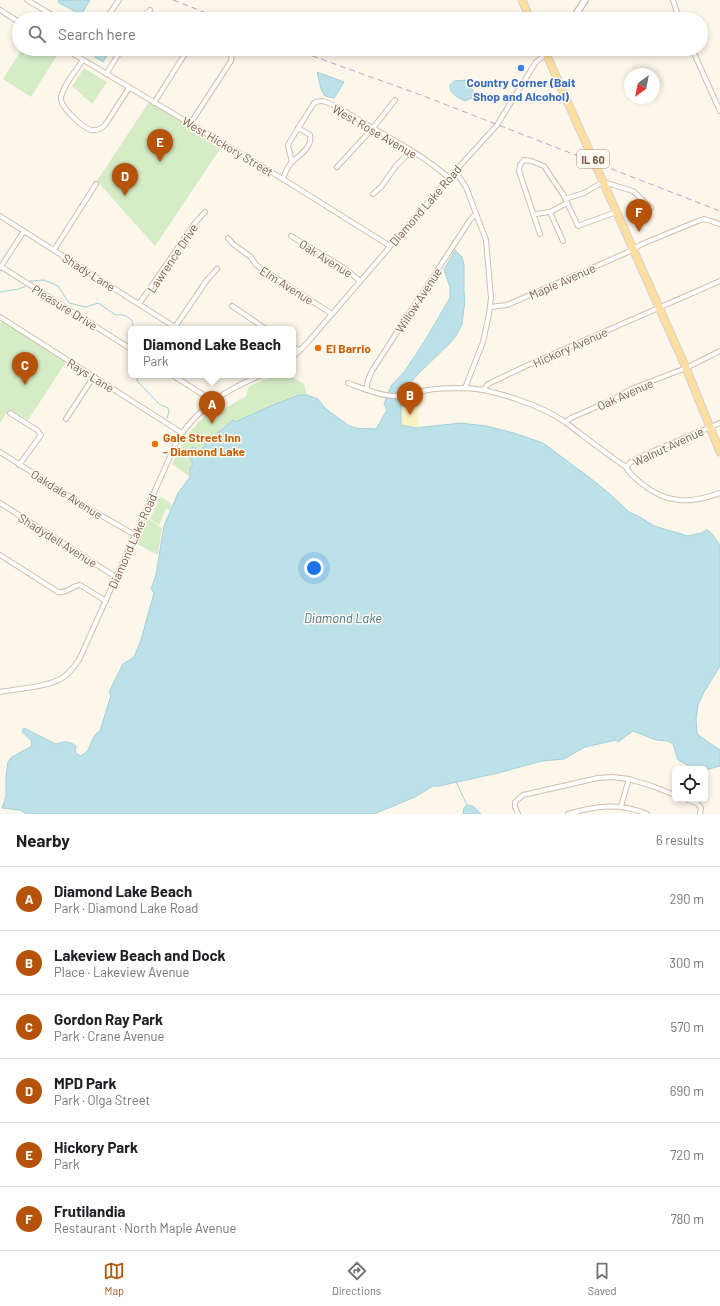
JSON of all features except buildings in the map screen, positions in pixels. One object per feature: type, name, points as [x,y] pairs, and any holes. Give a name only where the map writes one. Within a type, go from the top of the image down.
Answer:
[{"type":"main road","points":[[522,0],[527,12]]},
{"type":"main road","name":"IL 60","points":[[549,56],[616,212],[686,368],[720,452]]},
{"type":"street","points":[[27,0],[47,12]]},
{"type":"street","points":[[111,12],[119,0]]},
{"type":"street","points":[[577,12],[585,0]]},
{"type":"street","points":[[673,0],[677,12]]},
{"type":"street","points":[[0,10],[12,18]]},
{"type":"street","name":"West Hickory Street","points":[[76,56],[283,179],[390,246]]},
{"type":"street","points":[[106,74],[118,56]]},
{"type":"street","points":[[154,103],[184,56]]},
{"type":"street","points":[[190,124],[231,60],[232,56]]},
{"type":"street","name":"Diamond Lake Road","points":[[296,354],[501,120],[536,62],[542,56]]},
{"type":"street","points":[[695,56],[720,111]]},
{"type":"street","points":[[82,60],[64,90],[61,103],[87,128],[92,130],[101,128],[105,125],[129,88]]},
{"type":"street","points":[[337,167],[373,128],[395,100]]},
{"type":"street","name":"West Rose Avenue","points":[[292,162],[288,144],[314,103],[318,101],[334,105],[411,151],[440,170],[449,178]]},
{"type":"street","points":[[283,179],[292,162],[302,154],[310,141],[310,135],[298,128]]},
{"type":"street","points":[[373,194],[381,187],[396,166],[411,151]]},
{"type":"street","points":[[540,234],[535,214],[519,171],[520,165],[524,160],[544,166],[566,201],[578,226],[616,212]]},
{"type":"street","points":[[455,171],[466,187],[486,240],[489,272],[490,307],[482,342],[465,388]]},
{"type":"street","points":[[535,214],[550,212],[566,201],[603,182],[633,191],[651,208]]},
{"type":"street","points":[[54,250],[96,184]]},
{"type":"street","name":"Lawrence Drive","points":[[140,304],[195,223],[205,212]]},
{"type":"street","points":[[550,212],[563,241]]},
{"type":"street","name":"Willow Avenue","points":[[367,390],[366,384],[379,360],[470,220],[476,214]]},
{"type":"street","name":"Shady Lane","points":[[0,216],[174,326]]},
{"type":"street","name":"Maple Avenue","points":[[490,307],[507,305],[642,244],[698,221],[704,220],[720,224]]},
{"type":"street","points":[[0,267],[24,231]]},
{"type":"street","name":"Oak Avenue","points":[[290,236],[344,268],[360,281]]},
{"type":"street","name":"Elm Avenue","points":[[228,238],[233,244],[251,257],[256,266],[332,314]]},
{"type":"street","name":"Pleasure Drive","points":[[0,267],[128,347]]},
{"type":"street","points":[[178,326],[207,280],[217,269]]},
{"type":"street","name":"Hickory Avenue","points":[[483,390],[488,384],[526,366],[720,281]]},
{"type":"street","points":[[232,306],[262,326]]},
{"type":"street","name":"Rays Lane","points":[[0,317],[182,433]]},
{"type":"street","points":[[296,348],[300,350]]},
{"type":"street","name":"Oak Avenue","points":[[565,422],[612,400],[631,389],[686,368],[720,351]]},
{"type":"street","points":[[66,419],[94,376]]},
{"type":"street","points":[[177,378],[213,401]]},
{"type":"street","name":"Diamond Lake Road","points":[[0,692],[52,683],[66,675],[79,660],[175,445],[182,433],[193,418],[213,401],[248,378]]},
{"type":"street","points":[[348,383],[367,390],[393,396],[429,390],[465,388],[483,390],[528,404],[565,422],[626,467],[632,476],[658,495],[669,499],[692,500],[720,493]]},
{"type":"street","points":[[10,413],[41,435],[20,465]]},
{"type":"street","name":"Walnut Avenue","points":[[626,467],[631,462],[642,456],[720,423]]},
{"type":"street","name":"Oakdale Avenue","points":[[0,452],[83,505],[135,535]]},
{"type":"street","name":"Shadydell Avenue","points":[[0,503],[116,577]]},
{"type":"street","points":[[0,555],[58,592],[67,592],[75,586],[80,585],[106,601]]},
{"type":"street","points":[[518,814],[515,807],[515,802],[520,796],[598,778],[612,777],[629,779],[672,794]]},
{"type":"street","points":[[621,806],[629,779]]},
{"type":"street","points":[[694,802],[700,806],[700,814]]},
{"type":"street","points":[[568,814],[599,806],[621,806],[635,809],[647,814]]},
{"type":"green space","points":[[18,56],[57,56],[31,97],[3,79]]},
{"type":"green space","points":[[84,68],[107,82],[92,104],[72,86]]},
{"type":"green space","points":[[149,102],[222,146],[155,246],[97,181]]},
{"type":"green space","points":[[2,321],[66,362],[28,420],[9,409],[0,423],[0,324]]},
{"type":"green space","points":[[269,378],[294,378],[304,384],[307,395],[299,395],[235,422],[233,420],[207,442],[200,452],[186,450],[193,464],[190,468],[190,477],[172,464],[183,442],[193,428],[214,407],[219,410],[226,408],[246,396],[249,386]]},
{"type":"green space","points":[[161,497],[172,504],[170,510],[166,509],[159,525],[150,519],[158,502],[155,501],[157,498],[159,499]]},
{"type":"green space","points":[[148,519],[162,528],[158,555],[137,544]]},
{"type":"sand","points":[[417,397],[419,427],[401,426],[401,404],[405,399]]},
{"type":"water","points":[[58,0],[90,0],[83,12],[76,12],[59,3]]},
{"type":"water","points":[[96,56],[107,56],[103,62]]},
{"type":"water","points":[[317,72],[344,82],[334,98],[325,96],[321,89]]},
{"type":"water","points":[[467,80],[471,82],[472,90],[475,94],[474,97],[465,101],[452,93],[450,85],[454,81]]},
{"type":"water","name":"Diamond Lake","points":[[455,250],[462,257],[464,265],[465,300],[462,324],[456,336],[450,343],[407,386],[401,401],[401,425],[415,428],[461,423],[486,426],[514,433],[543,443],[594,481],[629,512],[654,526],[688,536],[707,530],[711,533],[720,545],[720,666],[698,705],[696,719],[698,735],[720,750],[720,766],[708,769],[708,766],[689,766],[678,760],[673,744],[668,741],[656,740],[633,731],[618,742],[616,740],[585,747],[564,759],[542,761],[498,773],[433,786],[415,797],[374,814],[26,814],[20,810],[2,808],[6,797],[8,762],[12,757],[32,746],[31,740],[22,732],[24,728],[56,744],[66,742],[73,744],[76,746],[75,752],[80,756],[87,751],[94,737],[100,731],[111,695],[109,692],[123,664],[134,657],[141,640],[154,593],[151,589],[156,575],[164,526],[178,493],[190,477],[190,468],[193,464],[186,450],[194,447],[200,452],[207,442],[233,420],[235,422],[299,395],[307,395],[318,399],[325,408],[349,426],[356,428],[376,429],[387,410],[384,404],[391,386],[405,371],[450,298],[450,287],[444,270]]},
{"type":"water","points":[[467,805],[473,806],[481,814],[463,814],[464,808]]},
{"type":"waterway","points":[[30,281],[44,280],[58,286],[69,303],[86,307],[98,303],[116,315],[126,316],[131,320],[133,326]]},
{"type":"waterway","points":[[0,292],[19,289],[26,286]]},
{"type":"waterway","points":[[137,378],[139,383],[159,404],[168,408],[169,412],[167,418]]},
{"type":"waterway","points":[[456,782],[467,805]]},
{"type":"railway","points":[[173,0],[204,12]]},
{"type":"railway","points":[[312,56],[421,95],[720,211]]},
{"type":"place","name":"Country Corner (Bait Shop and Alcohol)","points":[[521,68]]},
{"type":"place","name":"Hickory Park","points":[[160,162]]},
{"type":"place","name":"MPD Park","points":[[125,196]]},
{"type":"place","name":"Frutilandia","points":[[639,232]]},
{"type":"place","name":"El Barrio","points":[[318,348]]},
{"type":"place","name":"Gordon Ray Park","points":[[25,385]]},
{"type":"place","name":"Lakeview Beach and Dock","points":[[410,415]]},
{"type":"place","name":"Diamond Lake Beach","points":[[212,424]]},
{"type":"place","name":"Gale Street Inn - Diamond Lake","points":[[155,444]]}]
